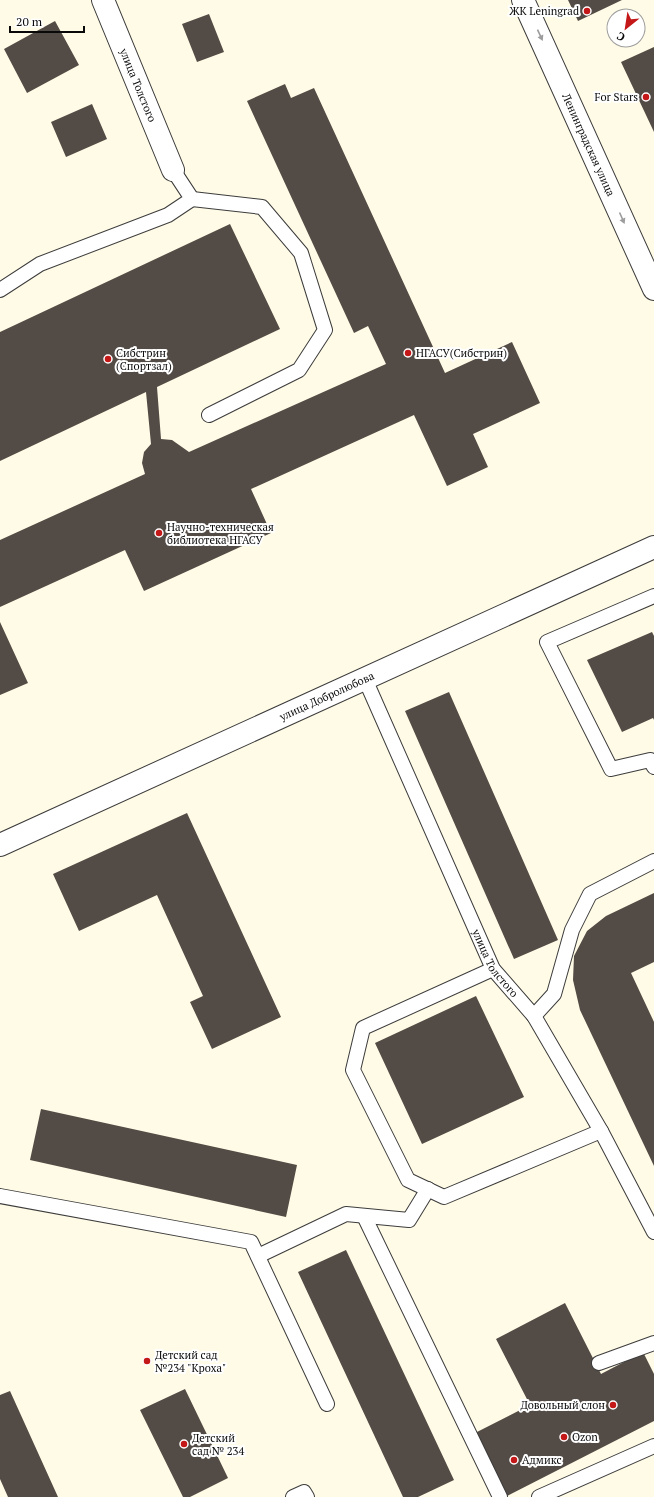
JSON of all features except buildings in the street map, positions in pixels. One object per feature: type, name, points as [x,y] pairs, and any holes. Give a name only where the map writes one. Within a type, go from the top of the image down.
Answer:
[{"type":"street","name":"улица Толстого","points":[[103,0],[173,170]]},
{"type":"street","name":"Ленинградская улица","points":[[523,0],[654,289]]},
{"type":"street","name":"улица Добролюбова","points":[[0,845],[654,548]]},
{"type":"lane","points":[[173,170],[192,199]]},
{"type":"lane","points":[[0,290],[40,264],[168,214],[192,199],[262,207],[301,253],[326,330],[300,370],[209,415]]},
{"type":"lane","points":[[654,596],[547,642],[611,769],[650,760],[654,767]]},
{"type":"lane","name":"улица Толстого","points":[[364,679],[493,969],[534,1016],[601,1132],[654,1232]]},
{"type":"lane","points":[[534,1016],[554,994],[572,930],[590,894],[654,860]]},
{"type":"lane","points":[[493,969],[363,1028],[353,1070],[408,1180],[444,1197],[601,1132]]},
{"type":"lane","points":[[258,1256],[346,1214],[408,1220],[428,1189]]},
{"type":"lane","points":[[0,1196],[251,1242],[327,1404]]},
{"type":"lane","points":[[364,1216],[500,1497]]},
{"type":"lane","points":[[599,1363],[654,1344]]},
{"type":"lane","points":[[539,1497],[654,1446]]},
{"type":"lane","points":[[293,1497],[304,1492],[307,1497]]},
{"type":"place","name":"ЖК Leningrad","points":[[587,11]]},
{"type":"place","name":"For Stars","points":[[646,97]]},
{"type":"place","name":"НГАСУ(Сибстрин)","points":[[408,353]]},
{"type":"place","name":"Сибстрин (Спортзал)","points":[[108,359]]},
{"type":"place","name":"Научно-техническая библиотека НГАСУ","points":[[159,533]]},
{"type":"place","name":"Детский сад №234 \"Кроха\"","points":[[147,1361]]},
{"type":"place","name":"Довольный слон","points":[[613,1405]]},
{"type":"place","name":"Ozon","points":[[564,1437]]},
{"type":"place","name":"Детский сад № 234","points":[[184,1444]]},
{"type":"place","name":"Адмикс","points":[[514,1460]]}]
